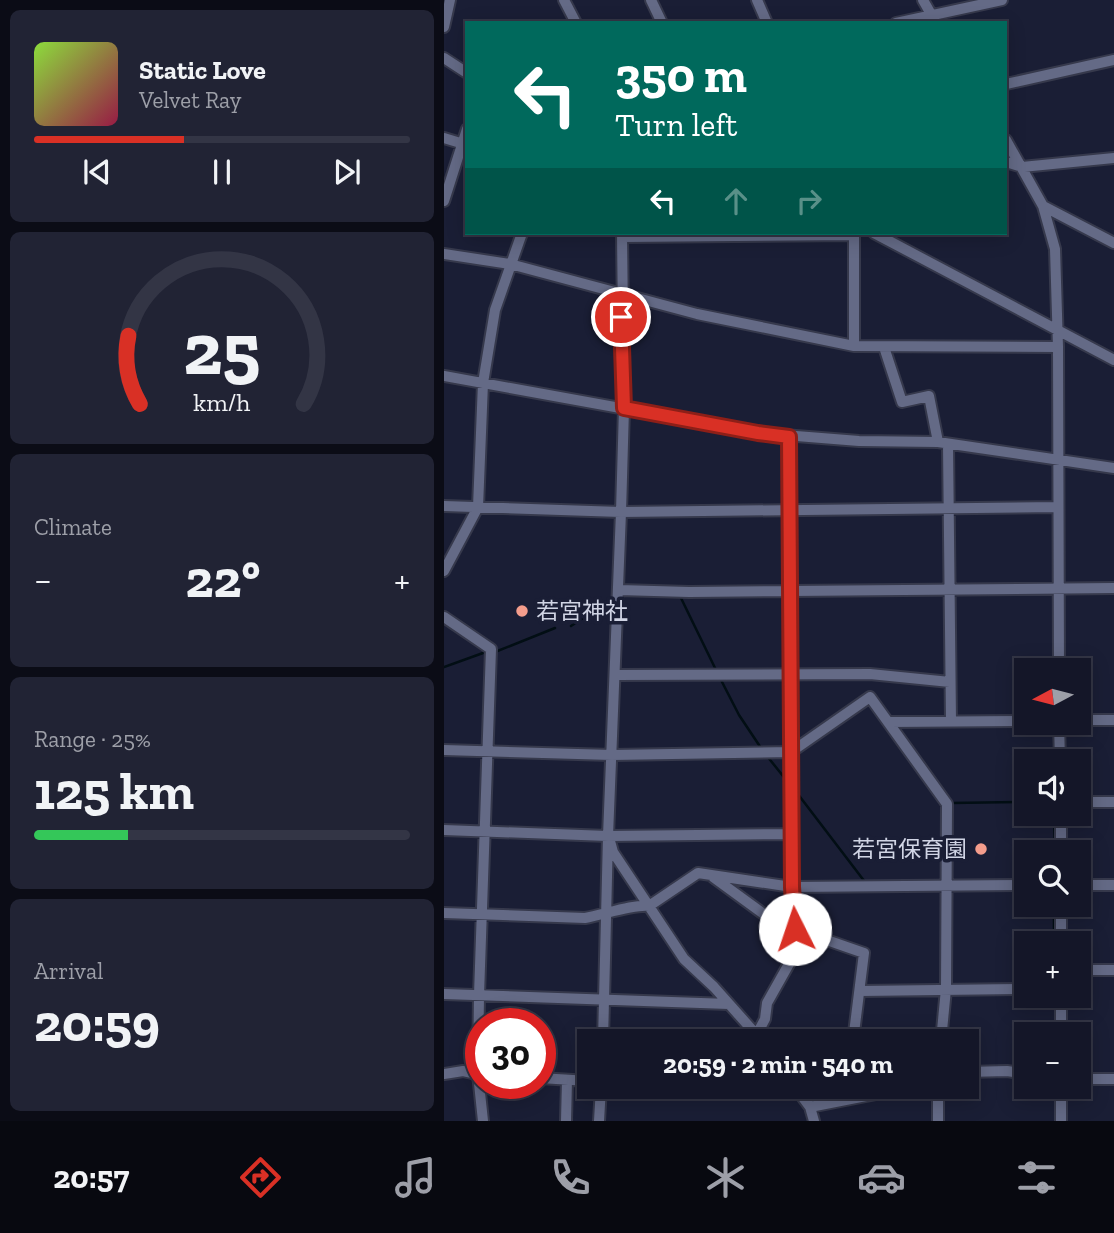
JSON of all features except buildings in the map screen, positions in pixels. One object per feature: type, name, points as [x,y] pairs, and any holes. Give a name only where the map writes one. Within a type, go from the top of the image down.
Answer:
[{"type":"street","points":[[444,27],[450,0]]},
{"type":"street","points":[[564,0],[575,21]]},
{"type":"street","points":[[651,0],[661,21]]},
{"type":"street","points":[[757,0],[766,21]]},
{"type":"street","points":[[923,0],[934,19]]},
{"type":"street","points":[[915,21],[934,19],[1002,0]]},
{"type":"street","points":[[444,58],[465,72]]},
{"type":"street","points":[[1007,84],[1114,60]]},
{"type":"street","points":[[444,138],[464,144],[444,201]]},
{"type":"street","points":[[1007,142],[1043,206],[1055,249],[1059,658]]},
{"type":"street","points":[[1007,162],[1022,167],[1114,158]]},
{"type":"street","points":[[1043,206],[1114,243]]},
{"type":"street","points":[[444,571],[478,507],[483,383],[495,310],[521,235]]},
{"type":"street","points":[[603,1029],[607,836],[619,590],[624,408],[622,235]]},
{"type":"street","points":[[854,235],[854,346]]},
{"type":"street","points":[[878,235],[1114,360]]},
{"type":"street","points":[[444,254],[510,264],[697,314],[854,346],[1058,347]]},
{"type":"street","points":[[884,346],[902,402],[929,396],[942,443],[948,509],[951,722]]},
{"type":"street","points":[[444,376],[758,433],[859,441],[942,443],[1114,468]]},
{"type":"street","points":[[762,1029],[767,1003],[803,939],[792,887],[789,437]]},
{"type":"street","points":[[444,506],[621,512],[1058,507]]},
{"type":"street","points":[[619,590],[1114,588]]},
{"type":"street","points":[[444,617],[491,649],[490,751],[479,1008]]},
{"type":"street","points":[[615,675],[870,674],[950,681]]},
{"type":"street","points":[[870,674],[870,697],[947,804],[946,989],[943,1029]]},
{"type":"street","points":[[444,750],[612,755],[791,752],[870,697]]},
{"type":"street","points":[[1092,720],[1114,720]]},
{"type":"street","points":[[889,722],[1014,721]]},
{"type":"street","points":[[1091,802],[1114,802]]},
{"type":"street","points":[[444,830],[607,836],[791,834]]},
{"type":"street","points":[[607,836],[613,852],[684,959],[751,1029]]},
{"type":"street","points":[[444,913],[585,918],[649,906],[698,873],[792,887],[1014,885]]},
{"type":"street","points":[[711,875],[765,915],[864,953],[855,1029]]},
{"type":"street","points":[[1091,885],[1114,885]]},
{"type":"street","points":[[1091,970],[1114,970]]},
{"type":"street","points":[[860,990],[915,992],[1014,989]]},
{"type":"street","points":[[444,993],[729,1004]]},
{"type":"street","points":[[444,1074],[465,1071]]},
{"type":"street","points":[[979,1072],[1014,1072]]},
{"type":"street","points":[[556,1079],[577,1080]]},
{"type":"street","points":[[1091,1079],[1114,1079]]},
{"type":"street","points":[[566,1121],[568,1080]]},
{"type":"street","points":[[468,1121],[482,1119],[481,1099]]},
{"type":"street","points":[[599,1121],[600,1099]]},
{"type":"street","points":[[804,1099],[810,1107],[814,1121]]},
{"type":"street","points":[[810,1107],[834,1099]]},
{"type":"street","points":[[938,1099],[938,1121]]},
{"type":"street","points":[[1061,1099],[1061,1121]]},
{"type":"waterway","points":[[680,596],[716,670]]},
{"type":"waterway","points":[[571,626],[606,603]]},
{"type":"waterway","points":[[495,652],[555,628]]},
{"type":"waterway","points":[[444,667],[483,653]]},
{"type":"waterway","points":[[720,678],[739,715],[761,748]]},
{"type":"waterway","points":[[767,756],[787,781]]},
{"type":"waterway","points":[[794,789],[865,882],[868,882]]},
{"type":"waterway","points":[[951,803],[1014,802]]},
{"type":"waterway","points":[[1054,826],[1055,840]]},
{"type":"waterway","points":[[1054,917],[1054,931]]},
{"type":"place","name":"若宮神社","points":[[522,611]]},
{"type":"place","name":"若宮保育園","points":[[981,849]]},
{"type":"route","points":[[621,317],[624,408],[789,437],[792,887],[795,929]]}]
